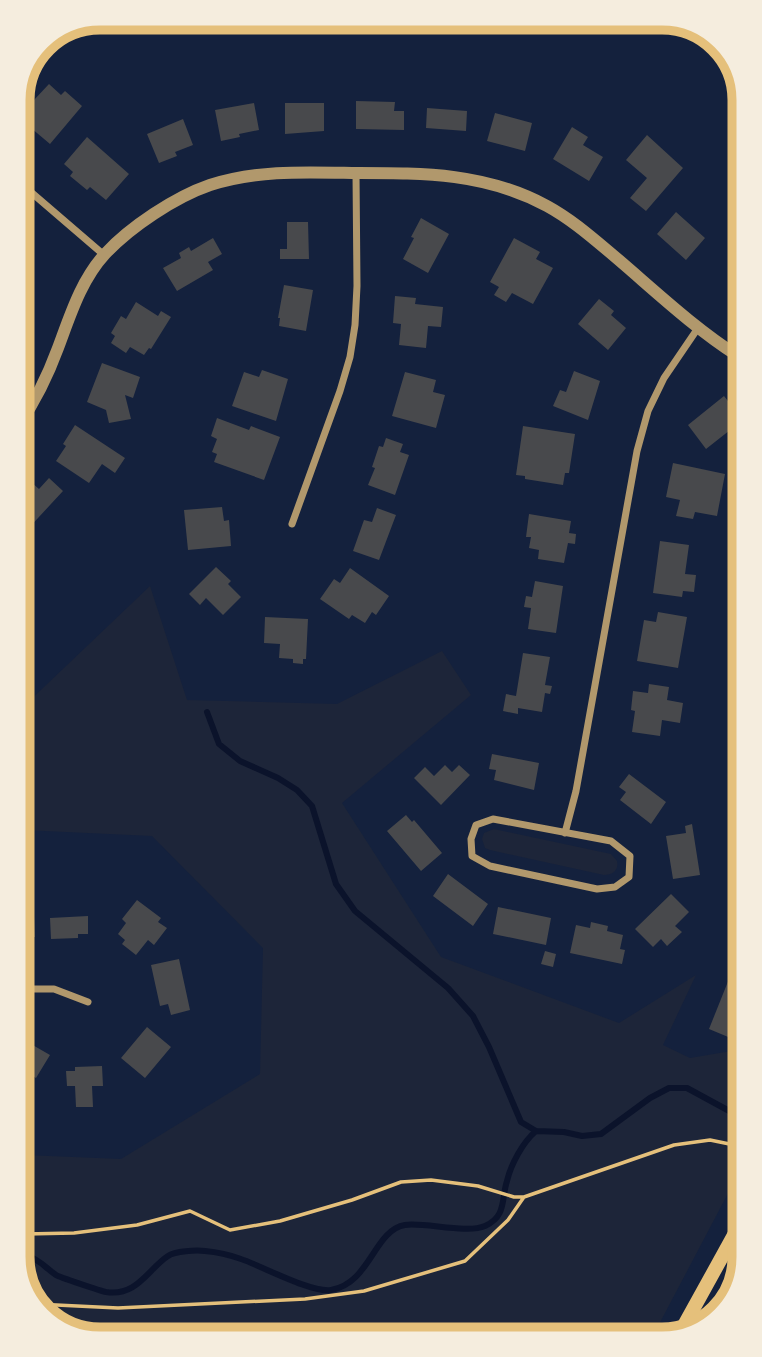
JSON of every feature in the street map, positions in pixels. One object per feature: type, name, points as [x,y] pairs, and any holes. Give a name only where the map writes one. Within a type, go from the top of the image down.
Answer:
[{"type":"main road","points":[[685,1324],[732,1239]]},
{"type":"street","points":[[30,409],[36,401],[76,299],[104,255],[165,207],[211,185],[271,173],[407,172],[461,176],[526,195],[577,224],[698,328],[732,352]]},
{"type":"street","points":[[292,524],[350,357],[357,286],[356,173]]},
{"type":"street","points":[[30,191],[104,255]]},
{"type":"street","points":[[565,833],[578,778],[637,451],[653,400],[664,378],[698,328]]},
{"type":"street","points":[[493,819],[565,833],[611,841],[630,856],[629,877],[615,887],[597,890],[490,866],[472,856],[471,839],[476,825],[493,819]]},
{"type":"street","points":[[30,989],[54,989],[88,1002]]},
{"type":"path","points":[[30,1234],[74,1233],[136,1225],[190,1211],[230,1230],[280,1222],[401,1182],[431,1180],[478,1186],[514,1198],[524,1197],[674,1145],[710,1140],[732,1145]]},
{"type":"path","points":[[49,1305],[118,1308],[305,1299],[364,1291],[465,1261],[508,1220],[524,1197]]},
{"type":"shaded area","points":[[150,586],[187,700],[337,704],[442,651],[471,695],[342,803],[441,957],[619,1023],[696,975],[663,1045],[690,1058],[732,1051],[732,1186],[658,1327],[95,1327],[77,1324],[54,1310],[37,1288],[31,1271],[30,1155],[121,1159],[260,1074],[263,948],[152,836],[30,830],[30,700]]},
{"type":"shaded area","points":[[494,829],[611,854],[617,861],[617,867],[613,873],[604,875],[490,850],[485,848],[482,839],[484,833]]},
{"type":"building","points":[[49,84],[61,95],[65,91],[82,106],[50,144],[30,127],[30,104]]},
{"type":"building","points":[[356,101],[395,102],[394,111],[404,111],[404,130],[356,129]]},
{"type":"building","points":[[254,103],[259,130],[221,141],[215,110]]},
{"type":"building","points":[[285,103],[324,103],[324,131],[285,134]]},
{"type":"building","points":[[427,108],[467,111],[466,131],[426,128]]},
{"type":"building","points":[[495,113],[532,123],[525,151],[487,141]]},
{"type":"building","points":[[183,119],[193,145],[175,152],[177,156],[159,163],[147,134]]},
{"type":"building","points":[[572,127],[588,137],[583,145],[603,157],[589,181],[553,159]]},
{"type":"building","points":[[647,135],[683,168],[646,211],[630,198],[647,178],[626,160]]},
{"type":"building","points":[[87,137],[129,174],[106,200],[90,187],[87,190],[70,176],[73,172],[64,164]]},
{"type":"building","points":[[676,212],[705,238],[686,260],[657,234]]},
{"type":"building","points":[[421,218],[449,234],[428,273],[403,259]]},
{"type":"building","points":[[287,222],[308,222],[309,259],[280,259],[280,249],[287,249]]},
{"type":"building","points":[[213,238],[222,254],[208,262],[213,270],[177,291],[163,268],[181,258],[179,253],[189,247],[191,251]]},
{"type":"building","points":[[514,238],[540,252],[536,259],[553,268],[533,304],[512,293],[506,302],[494,295],[499,287],[490,282]]},
{"type":"building","points":[[284,285],[313,290],[306,331],[279,326]]},
{"type":"building","points":[[395,296],[416,298],[415,304],[443,307],[441,327],[428,326],[426,348],[399,345],[401,324],[393,323]]},
{"type":"building","points":[[599,299],[614,311],[611,315],[626,328],[608,350],[578,324]]},
{"type":"building","points":[[136,302],[158,316],[161,311],[171,317],[151,349],[144,355],[130,347],[126,353],[111,343],[115,336],[111,333],[121,316],[126,319]]},
{"type":"building","points":[[102,363],[140,377],[133,398],[125,395],[131,419],[109,423],[106,410],[87,402]]},
{"type":"building","points":[[262,370],[288,379],[276,421],[232,406],[244,372],[259,377]]},
{"type":"building","points":[[574,371],[600,381],[588,420],[553,406],[560,390],[566,392]]},
{"type":"building","points":[[405,372],[436,380],[433,392],[445,395],[436,428],[392,416]]},
{"type":"building","points":[[724,396],[732,406],[732,429],[706,449],[688,425]]},
{"type":"building","points":[[217,418],[249,430],[251,426],[280,437],[264,480],[214,462],[217,454],[212,452],[217,439],[211,436]]},
{"type":"building","points":[[75,425],[125,458],[115,473],[102,464],[89,483],[56,461]]},
{"type":"building","points":[[523,426],[575,434],[569,473],[565,473],[563,485],[516,475]]},
{"type":"building","points":[[386,438],[403,444],[400,452],[409,455],[395,495],[368,485],[375,468],[372,467],[379,446],[383,447]]},
{"type":"building","points":[[673,463],[725,474],[717,516],[695,512],[693,519],[676,516],[680,500],[666,497]]},
{"type":"building","points":[[49,478],[63,491],[30,527],[30,483],[39,489]]},
{"type":"building","points":[[222,507],[224,521],[229,520],[231,546],[188,550],[184,510]]},
{"type":"building","points":[[377,508],[396,515],[379,560],[353,551],[364,520],[372,522]]},
{"type":"building","points":[[529,514],[571,521],[569,533],[576,534],[575,544],[568,543],[564,563],[538,559],[539,550],[529,548],[531,537],[526,537]]},
{"type":"building","points":[[660,541],[689,545],[685,574],[696,575],[694,592],[683,591],[682,597],[653,593]]},
{"type":"building","points":[[216,567],[231,581],[228,584],[241,597],[223,615],[206,598],[200,605],[189,594]]},
{"type":"building","points":[[350,568],[389,596],[376,615],[372,612],[365,623],[352,615],[349,619],[320,599],[334,579],[340,583]]},
{"type":"building","points":[[535,581],[563,586],[556,633],[528,629],[531,608],[524,607],[526,596],[532,597]]},
{"type":"building","points":[[658,612],[687,617],[678,668],[637,661],[644,620],[656,622]]},
{"type":"building","points":[[265,617],[308,619],[306,659],[303,659],[303,664],[293,663],[293,659],[279,658],[280,644],[264,643]]},
{"type":"building","points":[[523,653],[550,657],[545,685],[552,686],[550,694],[545,693],[542,712],[518,708],[518,714],[503,711],[506,694],[516,696]]},
{"type":"building","points":[[649,684],[669,687],[667,700],[683,703],[680,723],[662,720],[660,736],[632,732],[635,711],[631,710],[633,691],[648,693]]},
{"type":"building","points":[[492,754],[539,763],[534,790],[494,780],[496,770],[489,769]]},
{"type":"building","points":[[445,765],[452,772],[459,765],[470,775],[441,805],[414,778],[425,767],[434,776]]},
{"type":"building","points":[[629,774],[666,802],[651,824],[620,800],[626,792],[619,787]]},
{"type":"building","points":[[406,815],[412,822],[414,820],[442,853],[421,871],[387,831]]},
{"type":"building","points":[[692,824],[700,875],[673,879],[666,836],[686,833],[685,826]]},
{"type":"building","points":[[448,874],[488,904],[473,926],[433,896]]},
{"type":"building","points":[[671,894],[689,912],[675,926],[682,932],[667,946],[661,939],[653,947],[635,929]]},
{"type":"building","points":[[30,896],[33,896],[35,937],[30,937]]},
{"type":"building","points":[[137,900],[161,918],[158,922],[167,928],[154,945],[148,940],[136,955],[122,944],[125,940],[118,934],[126,923],[122,919]]},
{"type":"building","points":[[498,907],[551,918],[546,945],[493,934]]},
{"type":"building","points":[[88,916],[88,934],[78,934],[78,938],[51,939],[50,918]]},
{"type":"building","points":[[591,922],[608,926],[607,931],[623,935],[620,949],[625,950],[622,964],[570,953],[576,925],[590,928]]},
{"type":"building","points":[[545,951],[556,954],[553,967],[541,964]]},
{"type":"building","points":[[179,959],[190,1010],[171,1015],[168,1004],[160,1006],[151,965]]},
{"type":"building","points":[[729,979],[732,980],[732,1039],[709,1029]]},
{"type":"building","points":[[147,1027],[171,1047],[145,1078],[121,1058]]},
{"type":"building","points":[[30,1043],[50,1055],[36,1078],[30,1074]]},
{"type":"building","points":[[102,1066],[103,1086],[92,1086],[93,1107],[76,1107],[75,1086],[67,1086],[66,1071],[75,1071],[75,1067]]},
{"type":"waterway","points":[[207,712],[219,744],[240,761],[297,790],[312,806],[336,884],[355,911],[448,988],[473,1016],[521,1122],[536,1131],[582,1136],[601,1134],[650,1098],[669,1088],[687,1088],[732,1112]]},
{"type":"waterway","points":[[30,1257],[56,1275],[106,1292],[117,1292],[134,1286],[171,1254],[196,1251],[232,1256],[299,1283],[331,1290],[344,1286],[355,1278],[386,1236],[395,1229],[405,1225],[468,1229],[492,1222],[500,1212],[515,1161],[522,1147],[536,1131]]}]
